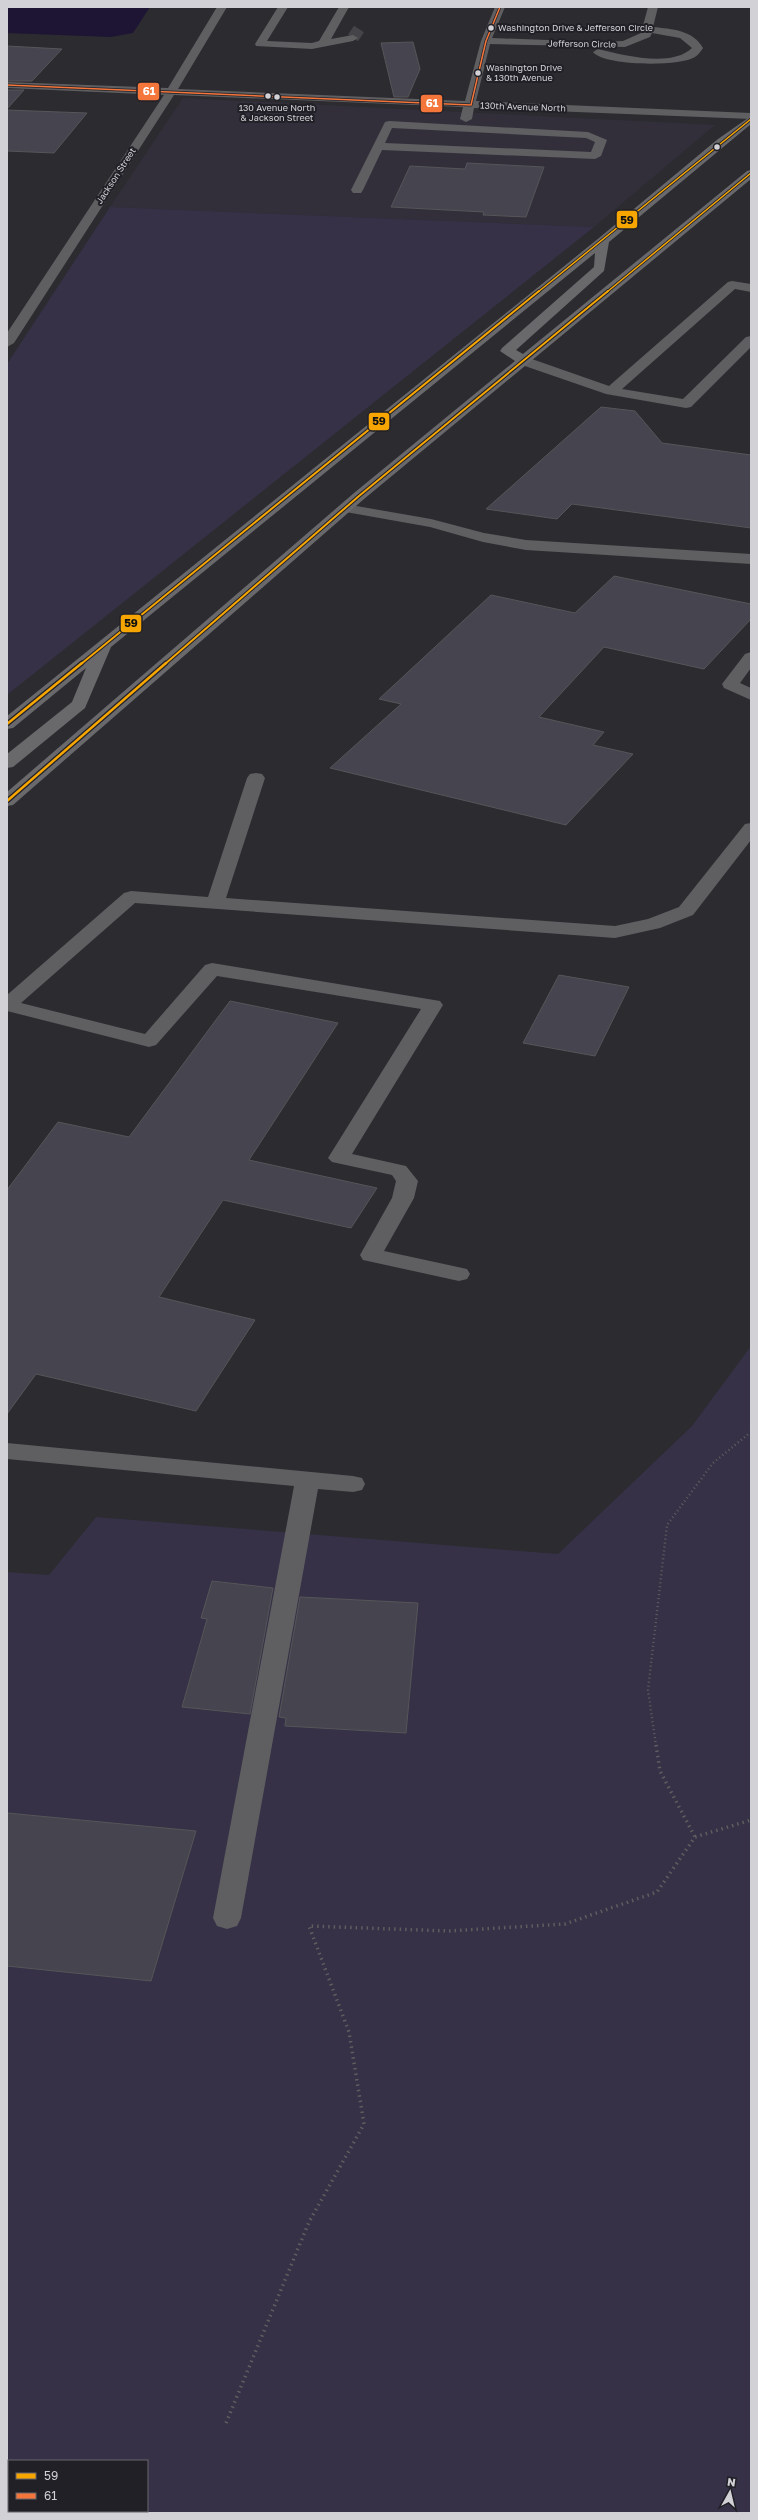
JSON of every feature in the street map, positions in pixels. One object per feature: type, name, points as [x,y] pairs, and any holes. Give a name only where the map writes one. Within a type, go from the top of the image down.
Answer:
[{"type":"main road","points":[[7,724],[105,643],[603,241],[722,140],[751,118]]},
{"type":"main road","points":[[7,801],[345,508],[751,173]]},
{"type":"main road","points":[[524,360],[507,351],[600,268],[603,241]]},
{"type":"main road","points":[[7,763],[79,704],[105,643]]},
{"type":"street","name":"Jackson Street","points":[[7,343],[171,92],[222,7]]},
{"type":"street","points":[[283,7],[260,44],[312,46],[353,38]]},
{"type":"street","points":[[323,43],[341,21],[344,7]]},
{"type":"street","points":[[462,128],[471,105],[486,41],[500,7]]},
{"type":"street","points":[[589,45],[605,55],[639,61],[680,58],[696,53],[698,48],[693,39],[682,35],[648,29],[653,7]]},
{"type":"street","name":"Jefferson Circle","points":[[486,41],[589,45],[625,44],[646,35],[648,29]]},
{"type":"street","name":"130th Avenue North","points":[[7,85],[441,103],[751,118]]},
{"type":"street","points":[[432,127],[441,103]]},
{"type":"street","points":[[357,190],[377,146],[389,124],[588,135],[601,140],[595,156],[377,146]]},
{"type":"street","points":[[612,391],[732,285],[751,288]]},
{"type":"street","points":[[524,360],[612,391],[686,404],[751,340]]},
{"type":"street","points":[[345,508],[431,523],[482,537],[526,544],[751,559]]},
{"type":"street","points":[[751,657],[730,684],[751,695]]},
{"type":"street","points":[[215,903],[256,778]]},
{"type":"street","points":[[7,1005],[131,897],[615,932],[653,924],[686,911],[751,828]]},
{"type":"street","points":[[7,1005],[148,1041],[212,969],[433,1005],[339,1158],[399,1170],[408,1181],[403,1198],[371,1255],[459,1274]]},
{"type":"street","points":[[7,1451],[353,1484]]},
{"type":"street","points":[[227,1918],[307,1480]]},
{"type":"path","points":[[695,1837],[660,1771],[648,1690],[666,1533],[668,1525],[713,1464],[751,1432]]},
{"type":"path","points":[[226,2423],[310,2222],[364,2124],[349,2032],[309,1926],[449,1931],[565,1924],[657,1892],[695,1837],[751,1820]]},
{"type":"shaded area","points":[[7,7],[150,7],[133,33],[111,37],[7,33]]},
{"type":"shaded area","points":[[183,98],[715,125],[594,227],[110,207]]},
{"type":"shaded area","points":[[110,207],[594,227],[7,695],[7,364]]},
{"type":"shaded area","points":[[751,1346],[751,2513],[7,2513],[7,1572],[49,1575],[96,1517],[558,1554],[692,1426]]},
{"type":"building","points":[[413,42],[420,69],[408,97],[394,97],[381,43]]},
{"type":"building","points":[[7,46],[62,49],[32,81],[7,81]]},
{"type":"building","points":[[7,90],[24,90],[7,109]]},
{"type":"building","points":[[7,110],[87,113],[54,153],[7,151]]},
{"type":"building","points":[[467,163],[544,167],[526,217],[483,215],[484,212],[391,207],[410,166],[465,169]]},
{"type":"building","points":[[601,407],[635,411],[662,443],[751,455],[751,528],[572,504],[557,519],[486,509]]},
{"type":"building","points":[[614,576],[751,604],[751,619],[704,669],[604,647],[539,717],[604,732],[593,745],[633,754],[566,825],[330,768],[401,704],[379,699],[491,595],[575,613]]},
{"type":"building","points":[[559,975],[629,987],[595,1056],[523,1043]]},
{"type":"building","points":[[230,1001],[338,1023],[249,1160],[377,1188],[351,1228],[223,1200],[159,1297],[255,1320],[196,1411],[36,1374],[7,1414],[7,1190],[58,1122],[129,1137]]},
{"type":"building","points":[[212,1581],[273,1588],[250,1714],[182,1707],[207,1619],[201,1618]]},
{"type":"building","points":[[300,1597],[418,1603],[406,1733],[285,1726],[286,1718],[279,1717]]},
{"type":"building","points":[[7,1813],[196,1831],[151,1981],[7,1966]]},
{"type":"tunnel","points":[[353,38],[359,29]]},
{"type":"transit line","name":"61","points":[[7,85],[471,105],[486,41],[500,7]]},
{"type":"transit line","name":"59","points":[[7,724],[751,119]]},
{"type":"transit line","name":"59","points":[[7,801],[359,496],[751,173]]},
{"type":"place","name":"Washington Drive & Jefferson Circle","points":[[491,28]]},
{"type":"place","name":"Washington Drive & 130th Avenue","points":[[478,73]]},
{"type":"place","name":"130 Avenue North & Jackson Street","points":[[277,97]]}]
